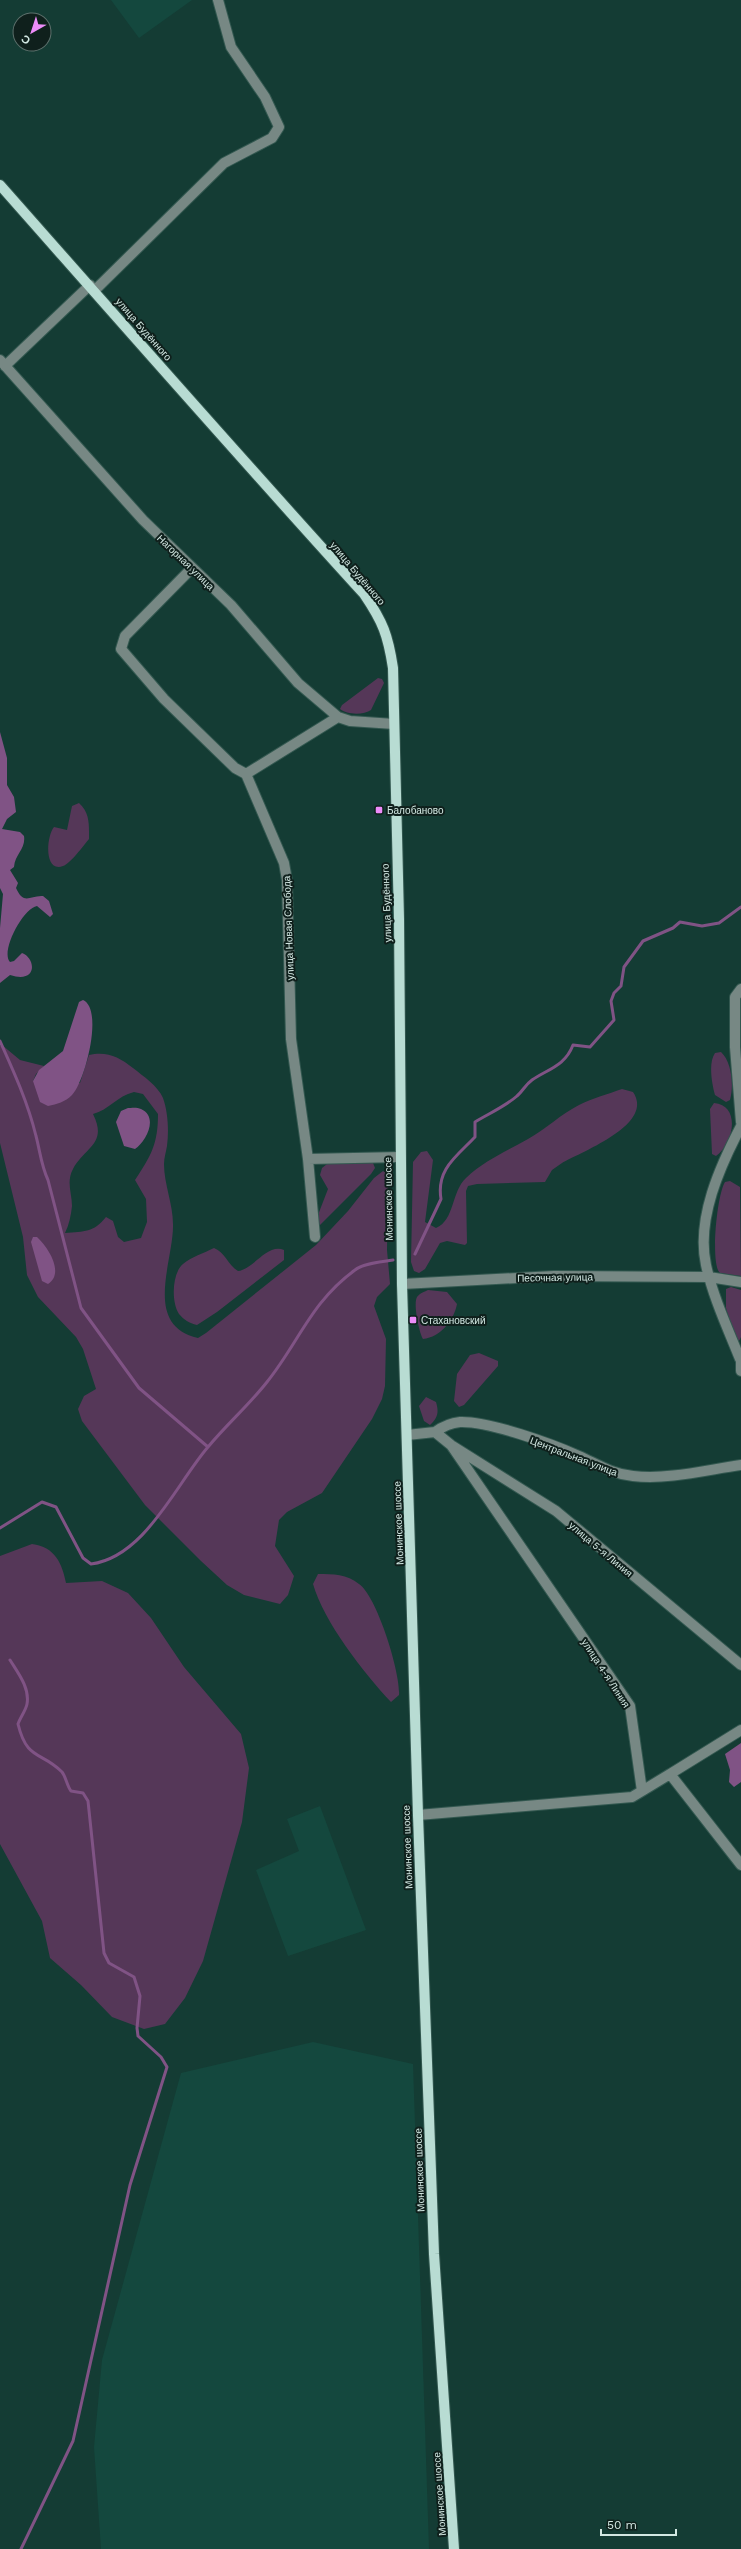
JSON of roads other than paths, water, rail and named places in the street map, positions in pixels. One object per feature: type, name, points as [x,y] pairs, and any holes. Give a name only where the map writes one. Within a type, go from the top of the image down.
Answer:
[{"type":"main road","name":"улица Будённого","points":[[0,185],[92,287],[207,421],[364,594],[380,618],[389,640],[393,668],[394,768],[399,920],[399,1143]]},
{"type":"main road","name":"Монинское шоссе","points":[[399,1143],[418,1815],[434,2254],[454,2549]]},
{"type":"street","points":[[2,363],[92,287],[224,163],[272,138],[277,132],[279,127],[265,97],[231,47],[218,0]]},
{"type":"street","name":"Нагорная улица","points":[[2,363],[143,520],[231,605],[298,683],[338,717],[350,721],[394,724]]},
{"type":"street","points":[[192,568],[127,634],[121,643],[121,649],[164,699],[235,768],[246,774],[338,717]]},
{"type":"street","name":"улица Новая Слобода","points":[[246,774],[284,863],[287,880],[291,1039],[308,1159],[315,1237]]},
{"type":"street","points":[[741,989],[735,997],[734,1047],[741,1122]]},
{"type":"street","points":[[741,1126],[728,1151],[716,1184],[706,1218],[704,1243],[709,1277],[740,1356],[741,1371]]},
{"type":"street","points":[[308,1159],[400,1157]]},
{"type":"street","name":"Песочная улица","points":[[402,1284],[554,1276],[709,1277],[741,1282]]},
{"type":"street","name":"Центральная улица","points":[[407,1435],[435,1432],[440,1428],[460,1422],[482,1425],[510,1432],[578,1456],[611,1472],[634,1476],[661,1476],[741,1465]]},
{"type":"street","points":[[435,1432],[451,1446]]},
{"type":"street","name":"улица 5-я Линия","points":[[451,1446],[556,1511],[741,1665]]},
{"type":"street","name":"улица 4-я Линия","points":[[451,1446],[630,1706],[642,1791]]},
{"type":"street","points":[[418,1815],[632,1798],[741,1730]]},
{"type":"street","points":[[670,1774],[741,1864]]},
{"type":"waterway","points":[[415,1254],[441,1199],[440,1189],[445,1171],[455,1157],[475,1137],[475,1122],[513,1100],[532,1080],[561,1062],[570,1052],[573,1045],[590,1047],[614,1020],[611,1001],[614,993],[621,986],[624,967],[643,941],[673,928],[680,922],[702,926],[719,923],[741,907]]},
{"type":"waterway","points":[[0,1041],[20,1088],[33,1124],[81,1308],[139,1388],[208,1447]]},
{"type":"waterway","points":[[0,1528],[42,1502],[56,1507],[83,1558],[91,1564],[110,1558],[128,1548],[158,1517],[208,1447],[267,1382],[306,1323],[327,1295],[340,1282],[358,1268],[373,1263],[393,1260]]},
{"type":"waterway","points":[[10,1660],[20,1675],[27,1692],[26,1706],[18,1724],[26,1744],[30,1750],[54,1765],[62,1772],[71,1791],[83,1793],[88,1801],[104,1953],[109,1963],[134,1977],[140,1996],[137,2028],[138,2036],[161,2057],[167,2067],[130,2185],[73,2441],[21,2549]]},
{"type":"place","name":"Балобаново","points":[[379,810]]},
{"type":"place","name":"Стахановский","points":[[413,1320]]}]
